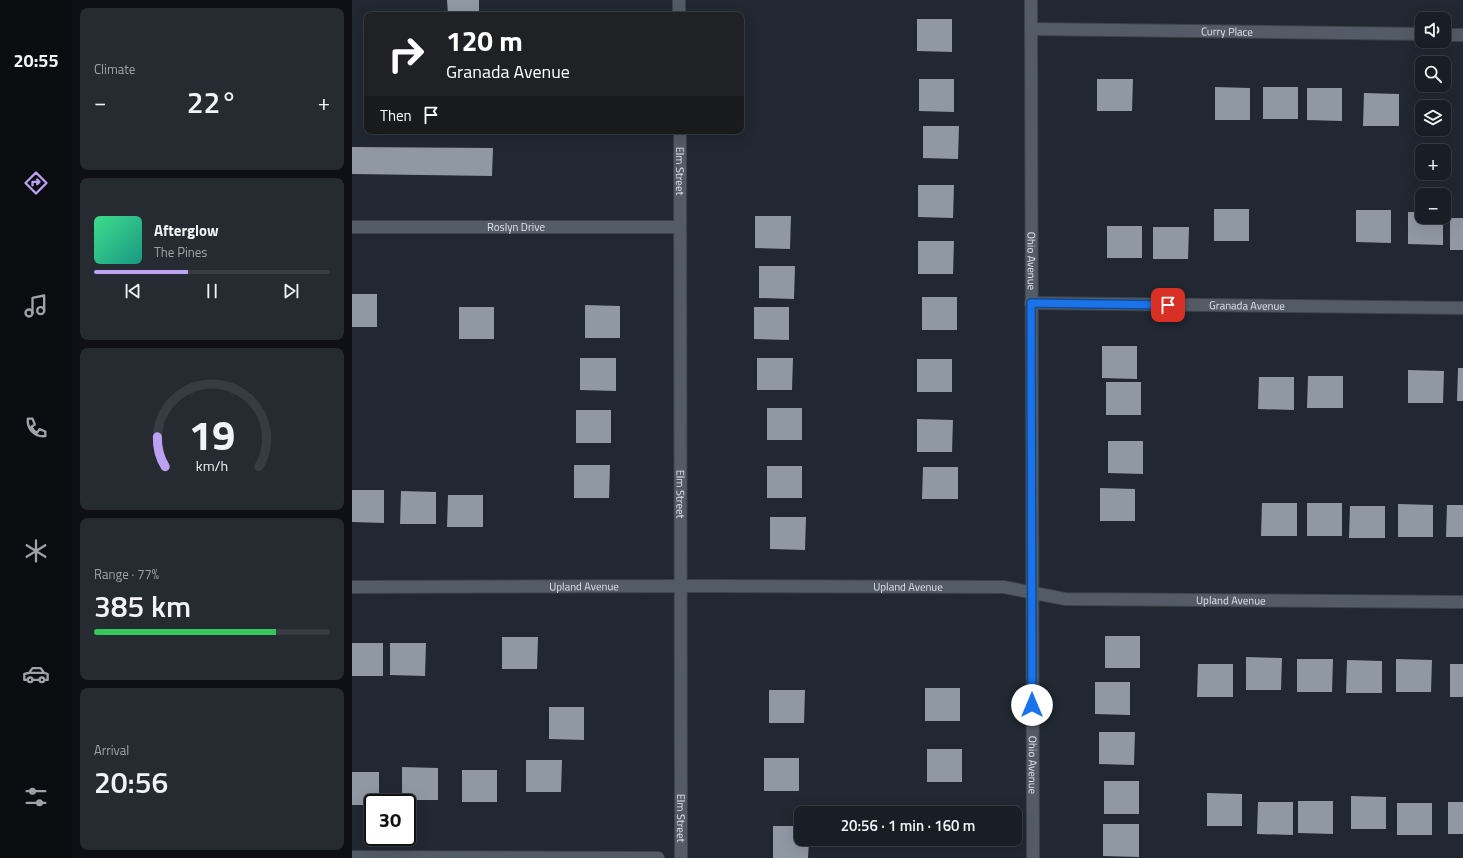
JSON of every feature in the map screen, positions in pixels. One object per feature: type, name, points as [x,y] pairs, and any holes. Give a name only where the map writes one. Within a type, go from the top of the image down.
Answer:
[{"type":"street","points":[[679,0],[679,12]]},
{"type":"street","name":"Ohio Avenue","points":[[1031,0],[1033,858]]},
{"type":"street","name":"Curry Place","points":[[1031,29],[1415,34]]},
{"type":"street","points":[[1451,35],[1463,35]]},
{"type":"street","name":"Elm Street","points":[[680,134],[681,858]]},
{"type":"street","name":"Roslyn Drive","points":[[352,227],[680,227]]},
{"type":"street","name":"Granada Avenue","points":[[1031,303],[1463,308]]},
{"type":"street","name":"Upland Avenue","points":[[352,587],[1004,587],[1065,599],[1463,602]]},
{"type":"street","points":[[352,857],[658,858]]},
{"type":"building","points":[[447,0],[479,0],[479,12],[448,12]]},
{"type":"building","points":[[917,19],[952,19],[952,52],[917,51]]},
{"type":"building","points":[[919,79],[954,79],[954,112],[919,111]]},
{"type":"building","points":[[1097,79],[1133,79],[1132,111],[1097,111]]},
{"type":"building","points":[[1215,87],[1250,88],[1250,120],[1215,120]]},
{"type":"building","points":[[1263,87],[1298,87],[1298,119],[1263,119]]},
{"type":"building","points":[[1307,88],[1342,88],[1342,121],[1307,120]]},
{"type":"building","points":[[1364,93],[1399,94],[1399,126],[1363,126]]},
{"type":"building","points":[[923,126],[959,126],[958,159],[923,158]]},
{"type":"building","points":[[352,147],[493,148],[492,176],[352,174]]},
{"type":"building","points":[[918,185],[954,185],[953,218],[918,217]]},
{"type":"building","points":[[1214,209],[1249,209],[1249,241],[1214,241]]},
{"type":"building","points":[[1356,210],[1391,210],[1391,243],[1356,242]]},
{"type":"building","points":[[1408,212],[1415,212],[1415,224],[1443,224],[1443,245],[1408,244]]},
{"type":"building","points":[[755,216],[791,216],[790,249],[755,248]]},
{"type":"building","points":[[1451,218],[1463,218],[1463,250],[1450,250]]},
{"type":"building","points":[[1107,226],[1142,226],[1142,258],[1107,258]]},
{"type":"building","points":[[1153,227],[1189,227],[1188,259],[1153,259]]},
{"type":"building","points":[[918,241],[954,241],[953,274],[918,274]]},
{"type":"building","points":[[759,266],[795,266],[794,299],[759,298]]},
{"type":"building","points":[[352,294],[377,294],[377,327],[352,327]]},
{"type":"building","points":[[922,297],[957,297],[957,330],[922,330]]},
{"type":"building","points":[[585,305],[620,306],[620,338],[585,338]]},
{"type":"building","points":[[459,307],[494,307],[494,339],[459,339]]},
{"type":"building","points":[[754,307],[789,307],[789,340],[754,339]]},
{"type":"building","points":[[1102,346],[1137,346],[1137,379],[1102,378]]},
{"type":"building","points":[[580,358],[616,358],[616,391],[580,390]]},
{"type":"building","points":[[757,358],[793,358],[792,390],[757,390]]},
{"type":"building","points":[[917,359],[952,359],[952,392],[917,392]]},
{"type":"building","points":[[1458,368],[1463,368],[1463,401],[1457,401]]},
{"type":"building","points":[[1408,370],[1444,371],[1443,403],[1408,403]]},
{"type":"building","points":[[1308,376],[1343,376],[1343,408],[1307,408]]},
{"type":"building","points":[[1259,377],[1294,377],[1294,410],[1258,409]]},
{"type":"building","points":[[1106,382],[1141,382],[1141,415],[1106,415]]},
{"type":"building","points":[[767,408],[802,408],[802,440],[767,440]]},
{"type":"building","points":[[576,410],[611,410],[611,443],[576,443]]},
{"type":"building","points":[[917,419],[953,420],[952,452],[917,452]]},
{"type":"building","points":[[1108,441],[1143,441],[1143,474],[1108,473]]},
{"type":"building","points":[[574,465],[610,465],[609,498],[574,498]]},
{"type":"building","points":[[767,466],[802,466],[802,498],[767,498]]},
{"type":"building","points":[[923,467],[958,467],[958,499],[922,499]]},
{"type":"building","points":[[1100,488],[1135,489],[1135,521],[1100,521]]},
{"type":"building","points":[[352,490],[384,490],[384,523],[352,522]]},
{"type":"building","points":[[401,491],[436,492],[436,524],[400,524]]},
{"type":"building","points":[[448,495],[483,495],[483,527],[447,527]]},
{"type":"building","points":[[1262,503],[1297,503],[1297,536],[1261,536]]},
{"type":"building","points":[[1307,503],[1342,503],[1342,536],[1307,536]]},
{"type":"building","points":[[1398,504],[1433,505],[1433,537],[1398,537]]},
{"type":"building","points":[[1447,505],[1463,505],[1463,537],[1446,537]]},
{"type":"building","points":[[1350,506],[1385,506],[1385,538],[1349,538]]},
{"type":"building","points":[[770,517],[806,517],[805,550],[770,549]]},
{"type":"building","points":[[1105,636],[1140,636],[1140,668],[1105,668]]},
{"type":"building","points":[[502,637],[538,637],[537,669],[502,669]]},
{"type":"building","points":[[352,643],[383,643],[383,676],[352,676]]},
{"type":"building","points":[[390,643],[426,643],[425,676],[390,675]]},
{"type":"building","points":[[1246,657],[1282,658],[1281,690],[1246,690]]},
{"type":"building","points":[[1297,659],[1333,659],[1332,692],[1297,692]]},
{"type":"building","points":[[1396,659],[1432,660],[1431,692],[1396,692]]},
{"type":"building","points":[[1347,660],[1382,661],[1382,693],[1346,693]]},
{"type":"building","points":[[1198,664],[1233,664],[1233,697],[1197,697]]},
{"type":"building","points":[[1450,664],[1463,664],[1463,697],[1450,697]]},
{"type":"building","points":[[1095,682],[1130,682],[1130,715],[1095,714]]},
{"type":"building","points":[[925,688],[960,688],[960,721],[925,721]]},
{"type":"building","points":[[769,690],[805,690],[804,723],[769,723]]},
{"type":"building","points":[[549,707],[584,707],[584,740],[549,739]]},
{"type":"building","points":[[1099,732],[1135,732],[1134,765],[1099,764]]},
{"type":"building","points":[[927,749],[962,749],[962,782],[927,782]]},
{"type":"building","points":[[764,758],[799,758],[799,791],[764,791]]},
{"type":"building","points":[[526,760],[562,760],[561,792],[526,792]]},
{"type":"building","points":[[402,767],[438,768],[438,800],[416,800],[416,794],[402,794]]},
{"type":"building","points":[[462,770],[497,770],[497,802],[462,802]]},
{"type":"building","points":[[352,772],[379,772],[379,794],[364,794],[364,805],[352,805]]},
{"type":"building","points":[[1104,781],[1139,781],[1139,814],[1104,814]]},
{"type":"building","points":[[1207,793],[1242,794],[1242,826],[1207,826]]},
{"type":"building","points":[[1351,796],[1386,797],[1386,829],[1351,829]]},
{"type":"building","points":[[1298,801],[1333,801],[1333,834],[1298,833]]},
{"type":"building","points":[[1258,802],[1293,802],[1293,835],[1257,834]]},
{"type":"building","points":[[1448,802],[1463,802],[1463,834],[1448,834]]},
{"type":"building","points":[[1397,803],[1432,803],[1432,835],[1397,835]]},
{"type":"building","points":[[1103,824],[1139,824],[1139,857],[1103,856]]},
{"type":"building","points":[[773,826],[794,826],[794,846],[809,846],[808,858],[773,858]]},
{"type":"route","points":[[1032,705],[1031,303],[1168,305]]}]
